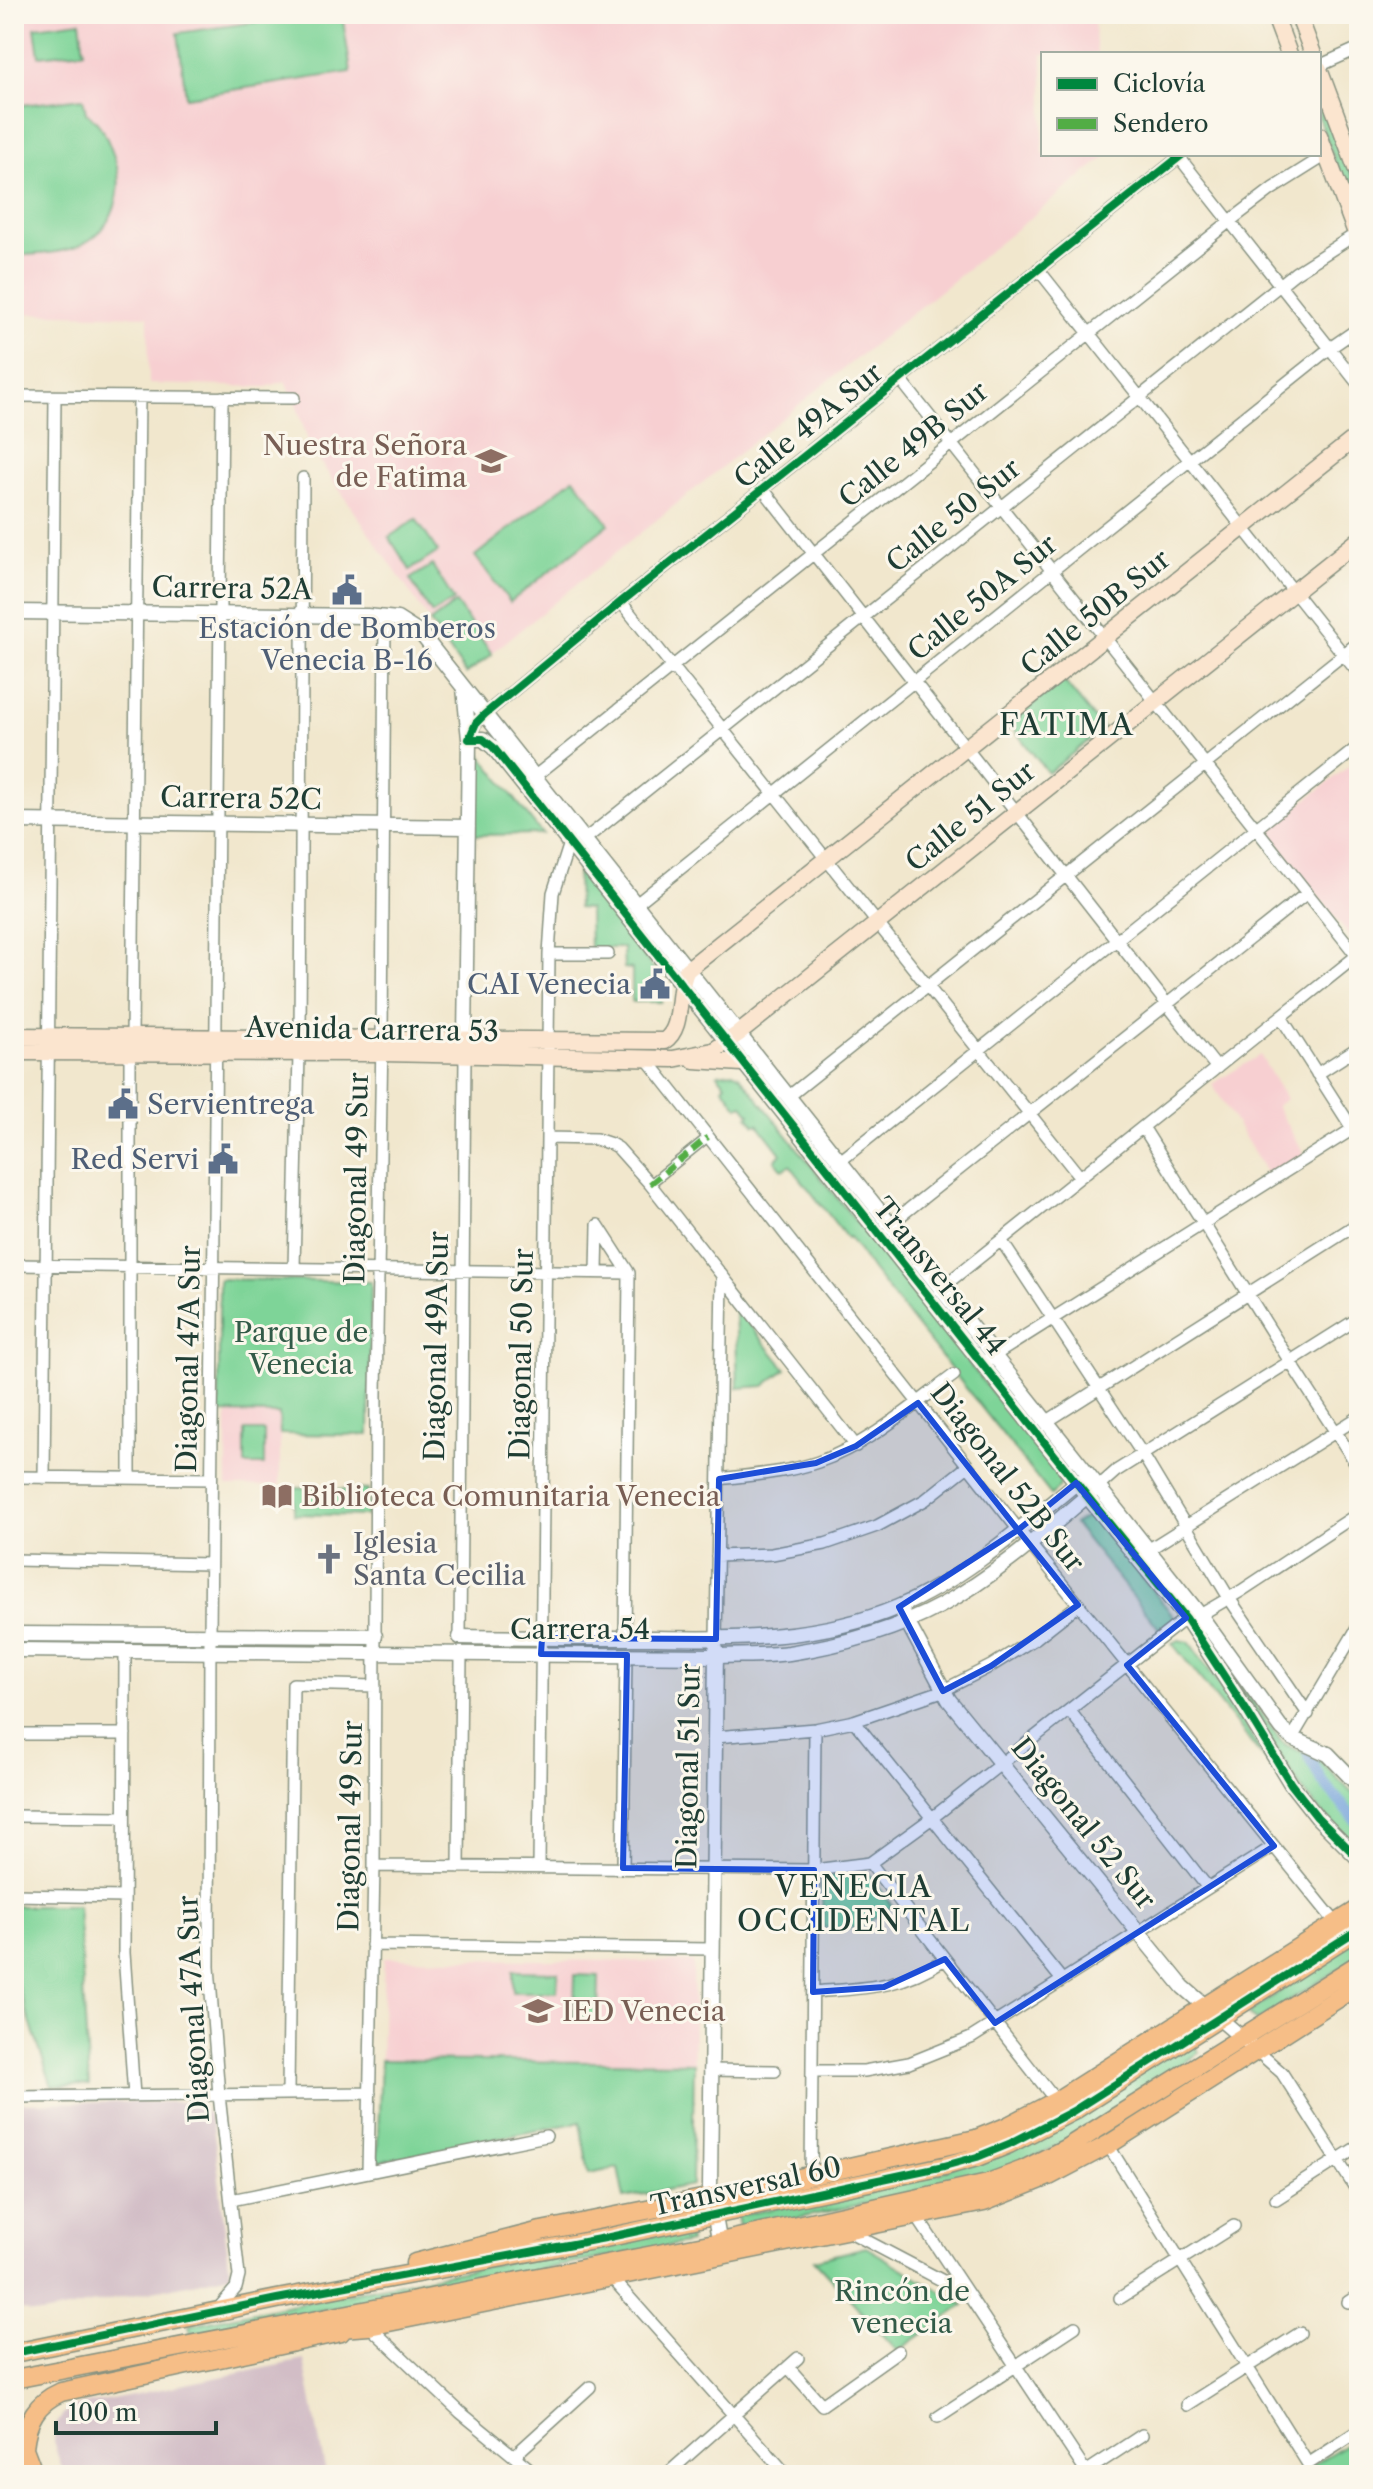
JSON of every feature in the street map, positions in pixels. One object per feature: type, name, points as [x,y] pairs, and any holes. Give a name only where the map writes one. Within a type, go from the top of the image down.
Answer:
[{"type":"highway","name":"Transversal 60","points":[[808,2183],[977,2157],[1040,2130],[1121,2082],[1285,1956],[1359,1909]]},
{"type":"highway","name":"Transversal 60","points":[[14,2353],[277,2299],[541,2231],[713,2206],[959,2144],[1006,2127],[1056,2101],[1141,2047],[1334,1946],[1359,1929]]},
{"type":"highway","points":[[1285,1956],[1334,1946]]},
{"type":"highway","name":"Transversal 60","points":[[14,2379],[465,2292],[839,2232],[994,2199],[1049,2176],[1108,2145],[1358,1964]]},
{"type":"highway","points":[[1317,2012],[1358,1964]]},
{"type":"highway","name":"Transversal 60","points":[[243,2335],[369,2326],[612,2278],[812,2223],[988,2183],[1043,2161],[1249,2044],[1317,2012],[1359,1985]]},
{"type":"highway","points":[[1121,2082],[1141,2047]]},
{"type":"highway","points":[[1082,2159],[1092,2133]]},
{"type":"highway","points":[[812,2223],[839,2232]]},
{"type":"highway","points":[[465,2292],[494,2301]]},
{"type":"highway","points":[[24,2447],[34,2412],[61,2392],[369,2326]]},
{"type":"highway","points":[[14,2422],[34,2475]]},
{"type":"main road","points":[[1274,14],[1288,52]]},
{"type":"main road","points":[[1298,14],[1312,52]]},
{"type":"main road","points":[[1321,72],[1353,144],[1359,176]]},
{"type":"main road","points":[[1321,141],[1358,238]]},
{"type":"main road","name":"Calle 50B Sur","points":[[684,977],[826,859],[1359,435]]},
{"type":"main road","name":"Calle 51 Sur","points":[[732,1039],[1359,540]]},
{"type":"main road","name":"Avenida Carrera 53","points":[[14,1036],[48,1044],[216,1046],[548,1048],[664,1041],[675,1028],[684,977]]},
{"type":"main road","name":"Avenida Carrera 53","points":[[548,1048],[673,1059],[704,1053],[732,1039]]},
{"type":"main road","name":"Avenida Carrera 53","points":[[14,1052],[48,1044]]},
{"type":"main road","points":[[673,1059],[742,1063]]},
{"type":"street","points":[[1321,67],[1359,48]]},
{"type":"street","name":"Calle 49B Sur","points":[[534,777],[1230,221],[1272,189],[1326,155]]},
{"type":"street","name":"Calle 49A Sur","points":[[469,739],[476,723],[485,714],[621,602],[1180,156]]},
{"type":"street","points":[[1182,156],[1359,385]]},
{"type":"street","name":"Calle 50 Sur","points":[[576,842],[722,730],[1280,285],[1358,238]]},
{"type":"street","points":[[1038,269],[1359,674]]},
{"type":"street","name":"Calle 50A Sur","points":[[635,905],[1330,348],[1359,328]]},
{"type":"street","points":[[900,379],[1358,955],[940,1289]]},
{"type":"street","points":[[14,396],[294,398]]},
{"type":"street","points":[[44,1478],[55,397]]},
{"type":"street","points":[[130,1478],[131,1045],[139,397]]},
{"type":"street","name":"Diagonal 47A Sur","points":[[215,2312],[239,2282],[209,1967],[222,397]]},
{"type":"street","points":[[294,1268],[299,1046],[303,478]]},
{"type":"street","points":[[763,489],[1217,1068]]},
{"type":"street","points":[[621,602],[1080,1177]]},
{"type":"street","name":"Carrera 52A","points":[[14,612],[385,617],[414,628],[437,652]]},
{"type":"street","name":"Diagonal 49 Sur","points":[[368,2172],[374,1866],[385,617]]},
{"type":"street","points":[[788,1097],[1359,642]]},
{"type":"street","name":"Transversal 44","points":[[437,652],[534,777],[576,842],[732,1039],[788,1097],[940,1289],[1076,1483],[1093,1488],[1148,1550],[1193,1616],[1291,1784],[1317,1817],[1359,1859]]},
{"type":"street","name":"Diagonal 49A Sur","points":[[460,1637],[469,739],[464,688]]},
{"type":"street","name":"Transversal 44","points":[[469,739],[483,739],[493,747],[635,905],[684,977]]},
{"type":"street","points":[[839,1162],[1359,746]]},
{"type":"street","name":"Carrera 52C","points":[[14,821],[468,827]]},
{"type":"street","name":"Diagonal 50 Sur","points":[[539,1867],[549,954],[553,893],[576,842]]},
{"type":"street","points":[[889,1225],[1307,893]]},
{"type":"street","points":[[549,954],[608,954]]},
{"type":"street","points":[[987,1360],[1203,1223],[1357,1131],[1281,1017]]},
{"type":"street","name":"Transversal 44","points":[[732,1039],[742,1063],[987,1360],[1046,1422],[1093,1488],[1282,1729],[1292,1738],[1328,1754],[1359,1786]]},
{"type":"street","points":[[1317,1074],[1359,1047]]},
{"type":"street","name":"Diagonal 52B Sur","points":[[646,1058],[1018,1530],[1336,1923]]},
{"type":"street","points":[[1143,1127],[1359,1468]]},
{"type":"street","points":[[650,1184],[708,1137]]},
{"type":"street","points":[[547,1138],[596,1139],[618,1148],[650,1184],[856,1446]]},
{"type":"street","points":[[1046,1422],[1359,1223]]},
{"type":"street","points":[[597,1272],[598,1225],[629,1273],[625,1638]]},
{"type":"street","points":[[1001,1240],[1143,1455],[1229,1598],[1308,1714]]},
{"type":"street","points":[[14,1265],[629,1273]]},
{"type":"street","name":"Diagonal 51 Sur","points":[[721,2249],[713,2206],[710,2070],[722,1276]]},
{"type":"street","points":[[1093,1488],[1359,1318]]},
{"type":"street","points":[[719,1479],[773,1473],[816,1463],[856,1446],[954,1375]]},
{"type":"street","points":[[1148,1550],[1359,1417]]},
{"type":"street","points":[[717,1556],[772,1554],[825,1544],[877,1526],[925,1500],[968,1466]]},
{"type":"street","points":[[14,1477],[211,1479]]},
{"type":"street","name":"Carrera 54","points":[[460,1637],[716,1639],[807,1633],[842,1626],[899,1607],[968,1568],[1076,1483]]},
{"type":"street","name":"Carrera 54","points":[[14,1650],[785,1654],[838,1644],[907,1622],[942,1605],[977,1584],[1093,1488]]},
{"type":"street","points":[[374,1866],[814,1870],[870,1863],[1193,1616],[1229,1598],[1359,1513]]},
{"type":"street","points":[[14,1560],[210,1564]]},
{"type":"street","points":[[715,1737],[815,1729],[854,1721],[942,1691],[1036,1638],[1078,1605]]},
{"type":"street","name":"Diagonal 52 Sur","points":[[899,1607],[942,1691],[1183,1987],[1249,2044]]},
{"type":"street","points":[[1292,1738],[1359,1625]]},
{"type":"street","points":[[14,1634],[375,1636]]},
{"type":"street","points":[[42,1650],[54,1634]]},
{"type":"street","points":[[125,1651],[125,1977],[134,2096]]},
{"type":"street","points":[[459,1867],[461,1654]]},
{"type":"street","points":[[623,1868],[626,1655]]},
{"type":"street","points":[[288,2092],[293,1684],[375,1686]]},
{"type":"street","points":[[1069,1710],[1208,1888]]},
{"type":"street","points":[[854,1721],[1062,1980]]},
{"type":"street","points":[[808,2183],[815,1729]]},
{"type":"street","points":[[14,1734],[125,1734]]},
{"type":"street","points":[[14,1816],[124,1817]]},
{"type":"street","points":[[812,2071],[864,2071],[909,2063],[971,2038],[1274,1846]]},
{"type":"street","points":[[870,1863],[1056,2101]]},
{"type":"street","points":[[14,1895],[124,1897]]},
{"type":"street","points":[[372,1945],[712,1949]]},
{"type":"street","points":[[813,1992],[884,1987],[922,1974],[945,1959]]},
{"type":"street","points":[[1249,2044],[1282,2073],[1359,2194]]},
{"type":"street","points":[[710,2070],[775,2071]]},
{"type":"street","points":[[14,2097],[370,2093]]},
{"type":"street","points":[[231,2200],[546,2136]]},
{"type":"street","points":[[1108,2145],[1308,2464],[1359,2431]]},
{"type":"street","points":[[1276,2199],[1359,2146]]},
{"type":"street","points":[[917,2217],[1084,2474],[1142,2435]]},
{"type":"street","points":[[1120,2298],[1234,2226]]},
{"type":"street","points":[[839,2232],[966,2293]]},
{"type":"street","points":[[612,2278],[787,2475]]},
{"type":"street","points":[[369,2326],[460,2412],[537,2475]]},
{"type":"street","points":[[938,2417],[1075,2327]]},
{"type":"street","points":[[1187,2405],[1300,2333]]},
{"type":"street","points":[[666,2475],[793,2362],[822,2405],[898,2351]]},
{"type":"street","points":[[514,2456],[590,2387]]},
{"type":"highlighted area","points":[[918,1403],[1018,1530],[1076,1483],[1186,1618],[1127,1665],[1274,1846],[995,2023],[945,1959],[884,1987],[813,1992],[814,1870],[623,1868],[627,1655],[541,1654],[542,1638],[716,1639],[719,1479],[816,1463],[856,1446]],"holes":[[[1018,1530],[1078,1605],[991,1666],[943,1691],[899,1607]]]},
{"type":"shaded area","points":[[14,14],[1093,14],[1097,52],[1041,52],[1041,156],[1107,156],[466,674],[310,447],[285,381],[266,387],[149,384],[148,316],[14,313]]},
{"type":"shaded area","points":[[1359,758],[1359,946],[1358,947],[1267,831]]},
{"type":"shaded area","points":[[1260,1055],[1286,1099],[1276,1106],[1305,1155],[1269,1177],[1212,1084]]},
{"type":"shaded area","points":[[227,1413],[280,1414],[280,1486],[227,1486]]},
{"type":"shaded area","name":"IED Venecia","points":[[384,1958],[693,1962],[694,2063],[381,2060]]},
{"type":"shaded area","points":[[191,2102],[209,2115],[213,2126],[230,2275],[42,2314],[17,2308],[14,2303],[14,2103]]},
{"type":"shaded area","points":[[304,2360],[326,2475],[64,2475],[53,2441],[55,2427],[63,2414],[73,2407]]},
{"type":"green space","points":[[314,14],[342,14],[351,72],[186,97],[178,33]]},
{"type":"green space","points":[[80,21],[84,51],[39,56],[35,27]]},
{"type":"green space","points":[[1321,92],[1359,195],[1359,227],[1321,123]]},
{"type":"green space","points":[[83,98],[86,113],[103,131],[117,168],[114,208],[100,231],[76,247],[14,256],[14,106]]},
{"type":"green space","points":[[574,478],[609,524],[510,602],[475,556]]},
{"type":"green space","points":[[416,519],[438,552],[410,570],[389,537]]},
{"type":"green space","points":[[432,565],[454,600],[432,614],[410,579]]},
{"type":"green space","points":[[456,603],[492,654],[466,674],[430,622]]},
{"type":"green space","points":[[1063,680],[1103,729],[1048,773],[1009,723]]},
{"type":"green space","points":[[475,747],[542,834],[475,835]]},
{"type":"green space","points":[[577,872],[657,973],[661,980],[662,1002],[632,1002],[632,969],[624,968],[623,948],[590,948],[589,909],[578,908]]},
{"type":"green space","points":[[733,1072],[740,1076],[1060,1478],[1059,1487],[1051,1495],[790,1165],[783,1170],[775,1160],[781,1154],[748,1116],[750,1114],[743,1105],[738,1107],[717,1074]]},
{"type":"green space","name":"Parque de Venecia","points":[[219,1279],[371,1282],[369,1435],[280,1434],[279,1414],[219,1413]]},
{"type":"green space","points":[[735,1307],[786,1369],[764,1386],[738,1388]]},
{"type":"green space","points":[[245,1431],[264,1431],[264,1465],[245,1465]]},
{"type":"green space","points":[[294,1488],[368,1490],[367,1516],[294,1514]]},
{"type":"green space","points":[[1089,1516],[1177,1620],[1161,1631],[1074,1524]]},
{"type":"green space","points":[[1179,1640],[1189,1642],[1226,1694],[1269,1765],[1172,1643]]},
{"type":"green space","points":[[1230,1668],[1280,1740],[1319,1760],[1359,1800],[1359,1850],[1300,1787],[1227,1669]]},
{"type":"green space","points":[[870,1875],[892,1906],[861,1927],[823,1928],[821,1876]]},
{"type":"green space","points":[[14,1906],[78,1906],[89,2085],[52,2086],[14,1975]]},
{"type":"green space","points":[[1359,1937],[1359,1956],[1257,2021],[1247,2014]]},
{"type":"green space","points":[[513,1971],[558,1972],[557,1992],[513,1992]]},
{"type":"green space","points":[[575,1975],[599,1976],[598,2017],[574,2017]]},
{"type":"green space","points":[[1192,2043],[1199,2052],[1136,2098],[1072,2139],[995,2175],[740,2231],[737,2216],[941,2173]]},
{"type":"green space","points":[[381,2060],[694,2063],[692,2185],[624,2198],[618,2168],[589,2174],[580,2122],[377,2162]]},
{"type":"green space","points":[[687,2226],[690,2242],[191,2334],[189,2325]]},
{"type":"green space","name":"Rincón de venecia","points":[[866,2247],[964,2305],[898,2351],[814,2260]]},
{"type":"green space","points":[[1359,2436],[1359,2475],[1296,2475]]},
{"type":"waterway","points":[[1308,1754],[1321,1780],[1359,1824]]},
{"type":"waterway","points":[[1344,2475],[1359,2466]]},
{"type":"marked path","points":[[650,1184],[708,1137]]},
{"type":"cycle path","points":[[1180,156],[621,602],[485,714],[476,723],[469,739],[483,739],[493,747],[1186,1618],[1291,1784],[1317,1817],[1359,1859]]},
{"type":"cycle path","points":[[14,2353],[277,2299],[605,2238],[977,2157],[1073,2111],[1359,1929]]},
{"type":"place","name":"Nuestra Señora de Fatima","points":[[491,461]]},
{"type":"place","name":"Estación de Bomberos Venecia B-16","points":[[347,590]]},
{"type":"place","name":"CAI Venecia","points":[[655,984]]},
{"type":"place","name":"Servientrega","points":[[123,1104]]},
{"type":"place","name":"Red Servi","points":[[223,1159]]},
{"type":"place","name":"Biblioteca Comunitaria Venecia","points":[[277,1496]]},
{"type":"place","name":"Iglesia Santa Cecilia","points":[[329,1559]]},
{"type":"place","name":"IED Venecia","points":[[538,2011]]},
{"type":"district","name":"FATIMA","points":[[1067,724]]},
{"type":"district","name":"VENECIA OCCIDENTAL","points":[[854,1903]]}]
